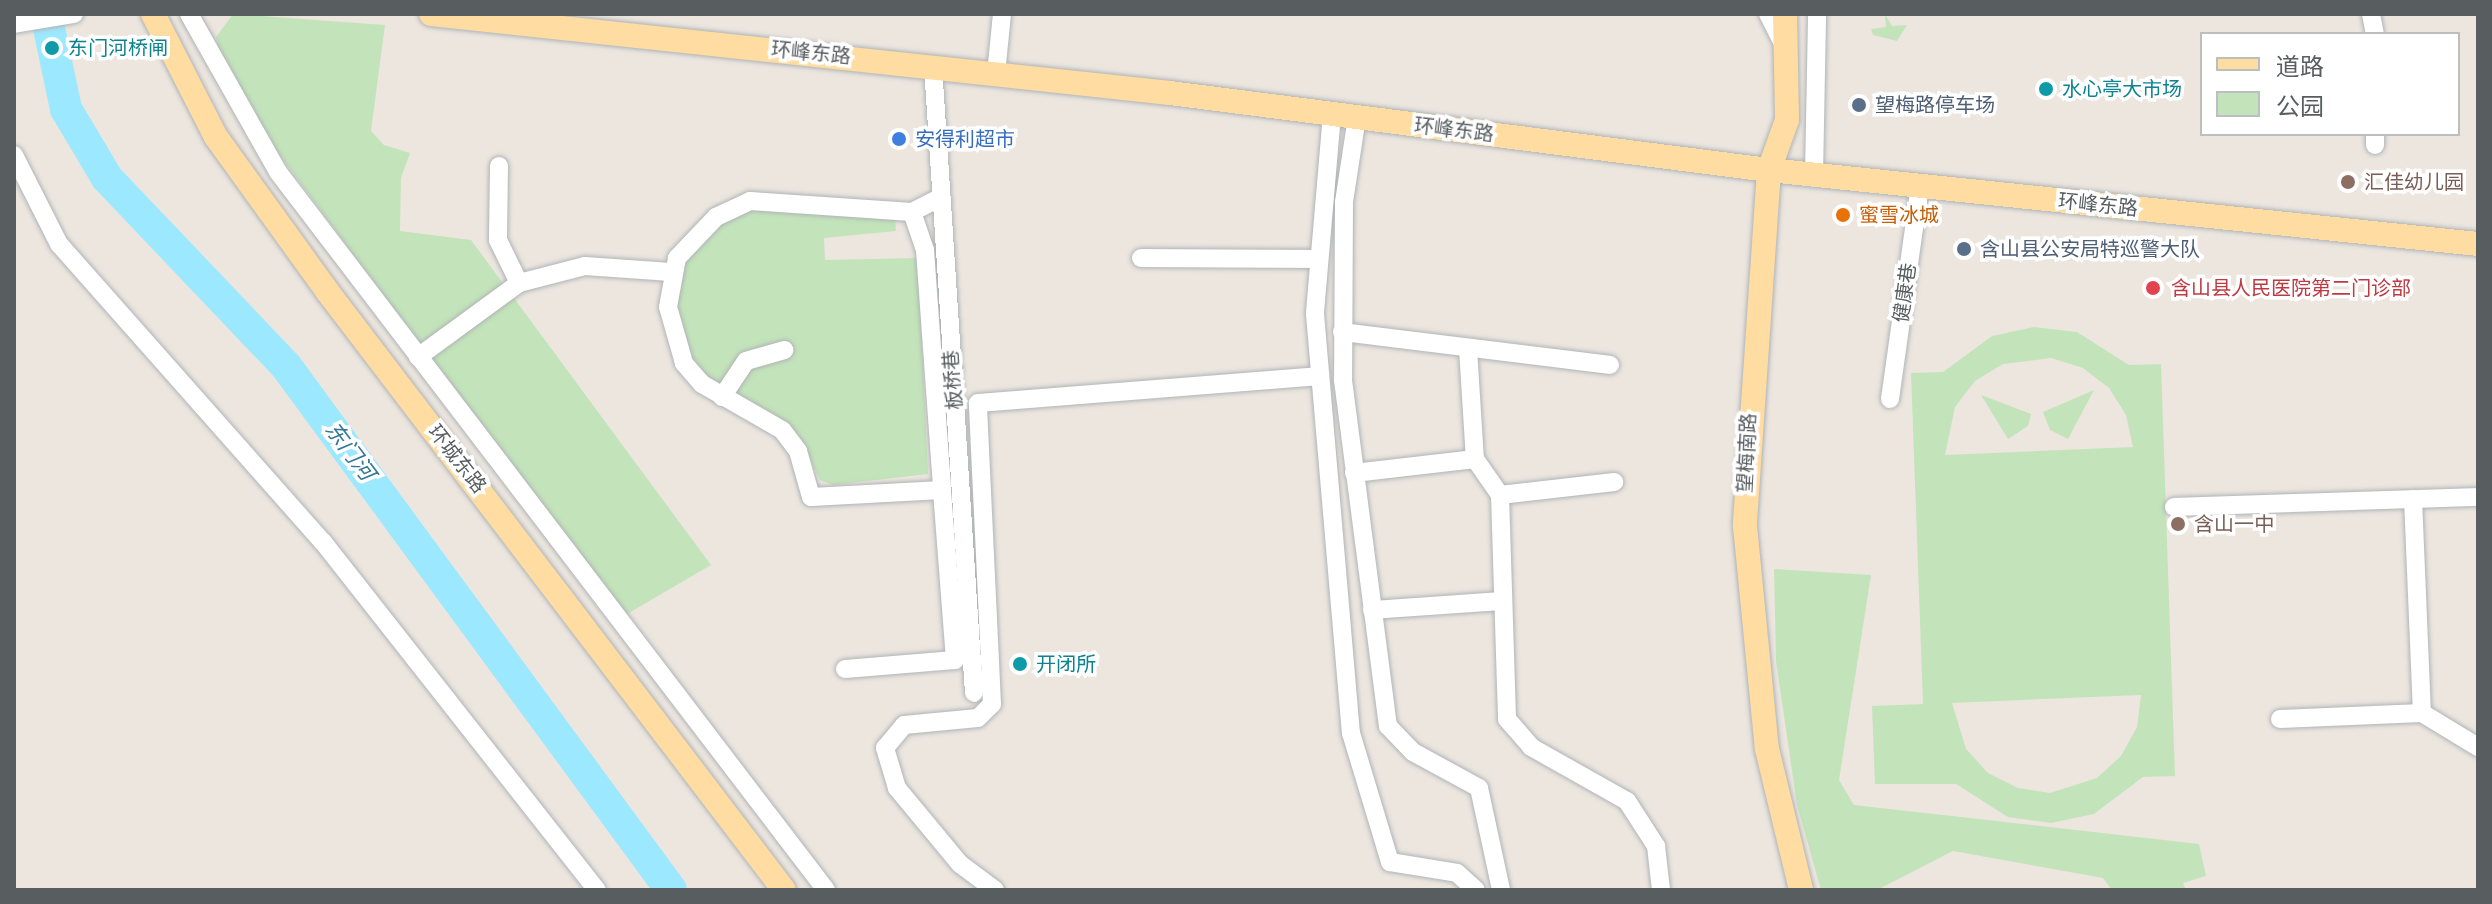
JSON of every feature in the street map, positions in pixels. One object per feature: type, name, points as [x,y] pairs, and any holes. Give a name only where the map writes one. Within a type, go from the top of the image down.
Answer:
[{"type":"main road","name":"环城东路","points":[[153,14],[216,137],[299,253],[784,890]]},
{"type":"main road","name":"环峰东路","points":[[431,14],[933,66],[1769,170],[2478,244]]},
{"type":"main road","name":"望梅南路","points":[[1785,14],[1787,120],[1769,170],[1744,478],[1747,584],[1767,749],[1801,890]]},
{"type":"street","points":[[14,24],[74,14]]},
{"type":"street","points":[[189,14],[251,133],[418,357],[826,890]]},
{"type":"street","points":[[996,74],[1002,14]]},
{"type":"street","points":[[1768,14],[1788,53]]},
{"type":"street","points":[[1814,175],[1817,14]]},
{"type":"street","name":"板桥巷","points":[[933,66],[974,693]]},
{"type":"street","points":[[1332,114],[1314,259],[1318,376],[1351,733],[1383,852],[1398,867],[1467,876],[1476,890]]},
{"type":"street","points":[[1357,117],[1344,202],[1342,332],[1354,473],[1388,726],[1413,752],[1479,788],[1501,890]]},
{"type":"street","points":[[14,155],[59,244],[323,542],[597,890]]},
{"type":"street","points":[[499,166],[498,240],[519,283]]},
{"type":"street","name":"健康巷","points":[[1890,399],[1920,186]]},
{"type":"street","points":[[941,197],[912,212],[750,201],[704,226],[671,272],[674,345],[702,384],[790,439],[811,497],[942,490]]},
{"type":"street","points":[[845,669],[955,660],[925,250],[912,212]]},
{"type":"street","points":[[1141,258],[1314,259]]},
{"type":"street","points":[[418,357],[519,283],[585,266],[671,272]]},
{"type":"street","points":[[1342,332],[1610,365]]},
{"type":"street","points":[[1468,349],[1475,459],[1500,495],[1500,601],[1507,719],[1515,733],[1627,801],[1656,846],[1661,890]]},
{"type":"street","points":[[722,397],[746,361],[784,350]]},
{"type":"street","points":[[995,890],[960,864],[897,788],[885,748],[904,725],[978,718],[992,704],[978,403],[1318,376]]},
{"type":"street","points":[[1354,473],[1475,459]]},
{"type":"street","points":[[1500,495],[1614,482]]},
{"type":"street","points":[[2174,507],[2478,497]]},
{"type":"street","points":[[2413,499],[2422,713]]},
{"type":"street","points":[[1372,610],[1500,601]]},
{"type":"street","points":[[2280,719],[2422,713],[2478,747]]},
{"type":"green space","points":[[233,14],[385,25],[371,131],[384,145],[410,153],[401,178],[400,231],[471,240],[711,565],[622,617],[253,119],[219,55],[216,37]]},
{"type":"green space","points":[[1885,14],[1892,26],[1907,25],[1897,41],[1873,35],[1871,29],[1886,27]]},
{"type":"green space","points":[[754,208],[895,217],[896,231],[824,238],[825,260],[918,258],[928,474],[833,485],[820,480],[800,439],[780,419],[707,380],[691,362],[674,318],[684,259],[710,228]]},
{"type":"green space","points":[[2034,327],[2077,332],[2129,365],[2161,364],[2175,776],[2143,777],[2094,814],[2051,823],[2008,817],[1956,784],[1875,784],[1872,706],[1923,704],[1911,373],[1943,372],[1992,336]],"holes":[[[2051,358],[2083,368],[2109,388],[2126,415],[2133,447],[1945,455],[1955,407],[1975,381],[2003,364]],[[2141,695],[2137,727],[2121,756],[2097,778],[2050,793],[2018,788],[1988,773],[1966,749],[1952,703]]]},
{"type":"green space","points":[[2094,390],[2068,439],[2050,430],[2043,412]]},
{"type":"green space","points":[[1981,395],[2031,414],[2028,426],[2008,439]]},
{"type":"green space","points":[[1774,569],[1871,575],[1839,780],[1854,805],[2199,844],[2206,876],[2183,883],[2186,890],[2112,890],[2103,878],[1953,851],[1877,890],[1821,890],[1797,805],[1776,661]]},
{"type":"waterway","name":"东门河","points":[[46,14],[66,109],[107,178],[286,366],[671,890]]},
{"type":"place","name":"东门河桥闸","points":[[52,48]]},
{"type":"place","name":"水心亭大市场","points":[[2046,89]]},
{"type":"place","name":"望梅路停车场","points":[[1859,105]]},
{"type":"place","name":"安得利超市","points":[[899,139]]},
{"type":"place","name":"汇佳幼儿园","points":[[2348,182]]},
{"type":"place","name":"蜜雪冰城","points":[[1843,215]]},
{"type":"place","name":"含山县公安局特巡警大队","points":[[1964,249]]},
{"type":"place","name":"含山县人民医院第二门诊部","points":[[2153,288]]},
{"type":"place","name":"含山一中","points":[[2178,524]]},
{"type":"place","name":"开闭所","points":[[1020,664]]}]
